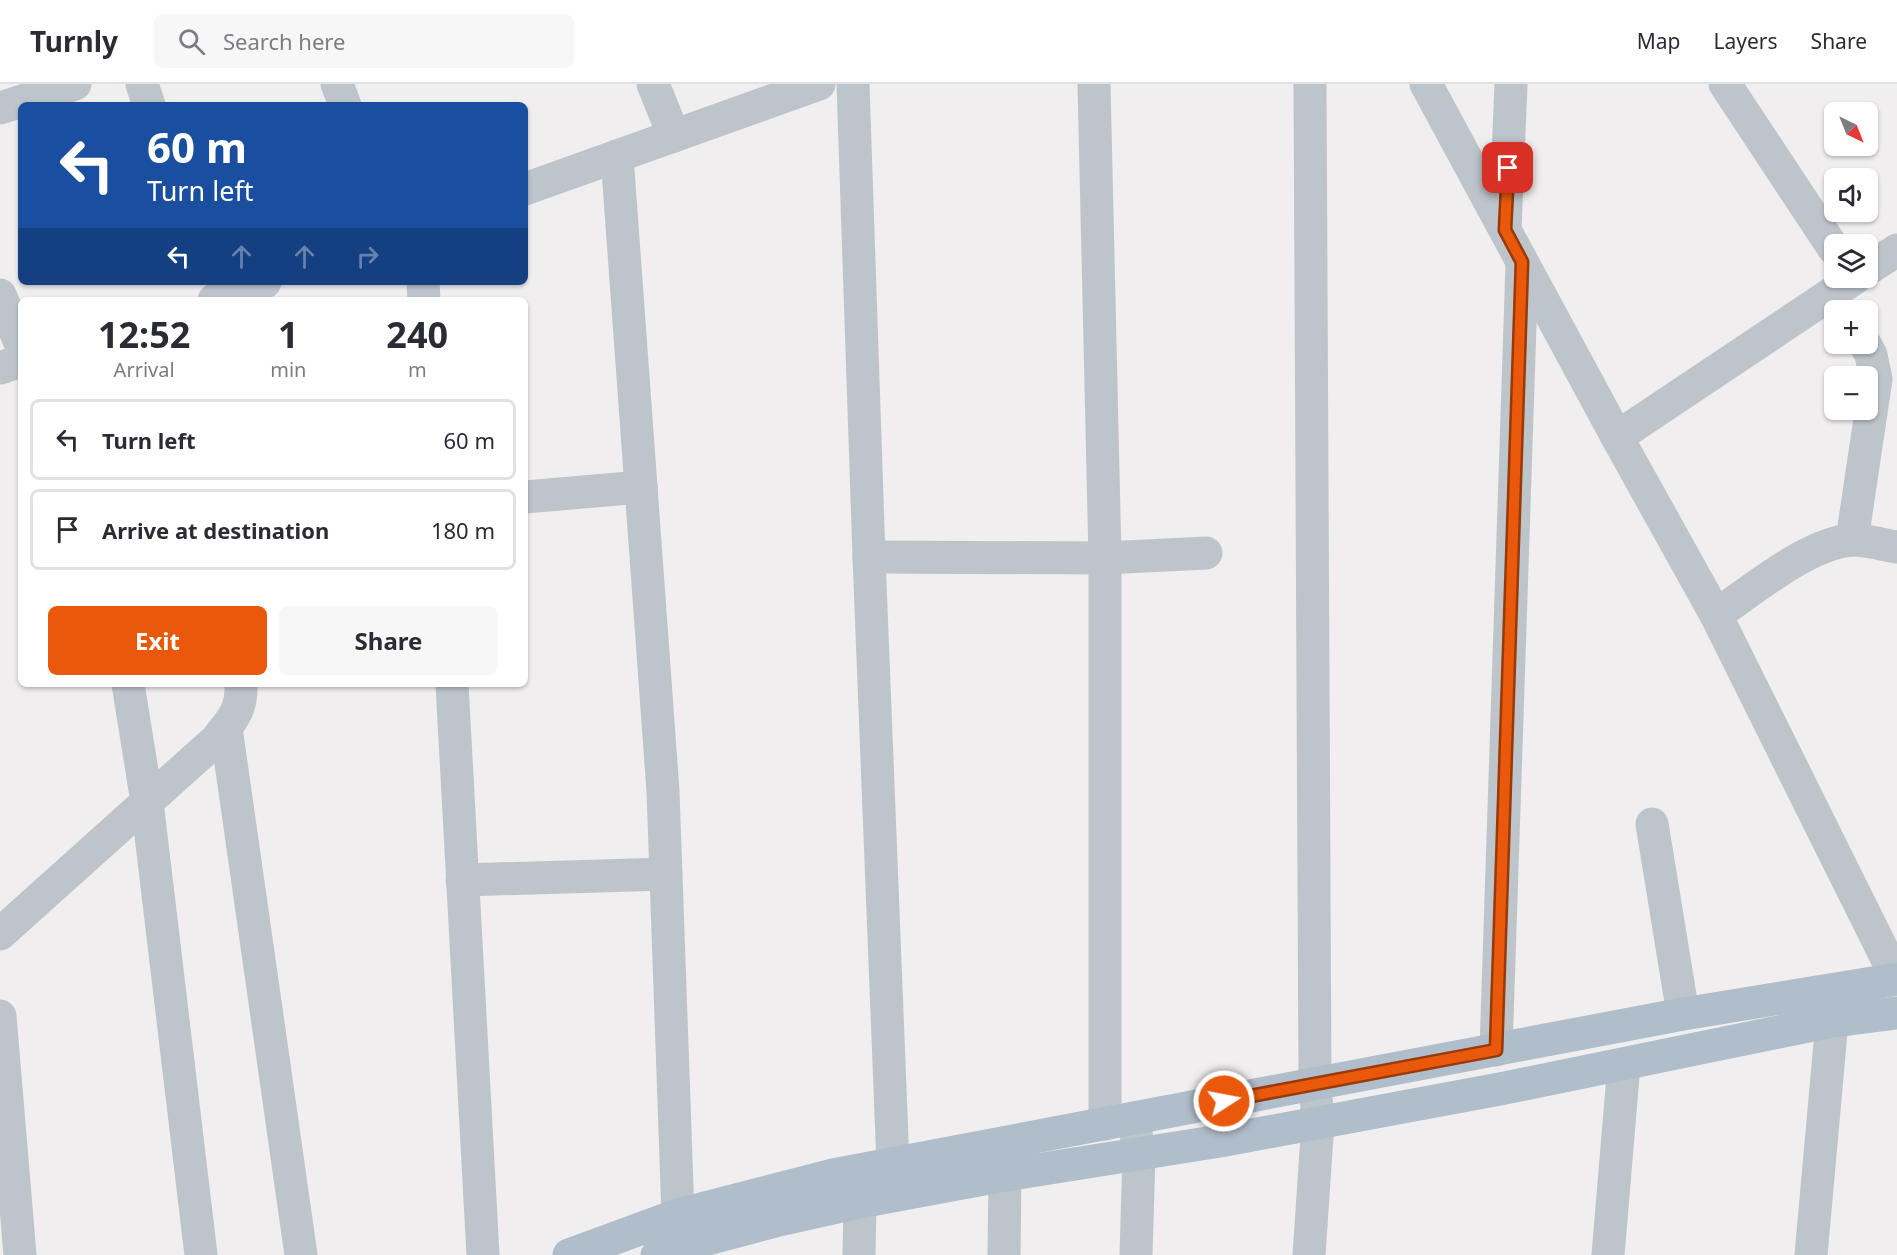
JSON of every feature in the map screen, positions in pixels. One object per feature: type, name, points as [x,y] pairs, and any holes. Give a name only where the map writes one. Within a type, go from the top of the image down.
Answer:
[{"type":"main road","points":[[677,1242],[833,1175],[1683,1014],[1897,979]]},
{"type":"main road","points":[[569,1255],[677,1242],[860,1202],[1005,1175],[1139,1155],[1624,1064],[1832,1021],[1897,1013]]},
{"type":"street","points":[[19,102],[75,84]]},
{"type":"street","points":[[142,84],[148,102]]},
{"type":"street","points":[[337,84],[344,102]]},
{"type":"street","points":[[653,84],[674,136]]},
{"type":"street","points":[[853,84],[893,1164]]},
{"type":"street","points":[[1094,84],[1119,1121],[1139,1155],[1136,1255]]},
{"type":"street","points":[[1309,1255],[1318,1122],[1315,1084],[1310,84]]},
{"type":"street","points":[[1426,84],[1716,615],[1897,979]]},
{"type":"street","points":[[1505,230],[1512,84]]},
{"type":"street","points":[[1725,84],[1824,234]]},
{"type":"street","points":[[528,188],[809,86]]},
{"type":"street","points":[[0,108],[18,102]]},
{"type":"street","points":[[618,156],[663,791],[677,1242]]},
{"type":"street","points":[[1878,264],[1897,250]]},
{"type":"street","points":[[1496,1050],[1522,262]]},
{"type":"street","points":[[223,297],[257,285]]},
{"type":"street","points":[[1617,437],[1845,288]]},
{"type":"street","points":[[0,295],[18,338]]},
{"type":"street","points":[[1852,540],[1876,379],[1870,354]]},
{"type":"street","points":[[0,368],[18,362]]},
{"type":"street","points":[[528,497],[641,487]]},
{"type":"street","points":[[1716,615],[1802,557],[1827,545],[1852,540],[1897,547]]},
{"type":"street","points":[[869,557],[1105,558],[1206,553]]},
{"type":"street","points":[[128,687],[147,802],[201,1255]]},
{"type":"street","points":[[0,934],[216,740],[234,718],[242,701],[241,687]]},
{"type":"street","points":[[452,687],[483,1255]]},
{"type":"street","points":[[226,728],[301,1255]]},
{"type":"street","points":[[1652,824],[1683,1014]]},
{"type":"street","points":[[462,879],[666,874]]},
{"type":"street","points":[[0,1016],[20,1255]]},
{"type":"street","points":[[1811,1255],[1832,1021]]},
{"type":"street","points":[[1608,1255],[1624,1064]]},
{"type":"street","points":[[1004,1255],[1005,1175]]},
{"type":"street","points":[[859,1255],[860,1202]]},
{"type":"route","points":[[1224,1101],[1496,1050],[1522,262],[1505,230],[1508,168]]}]
